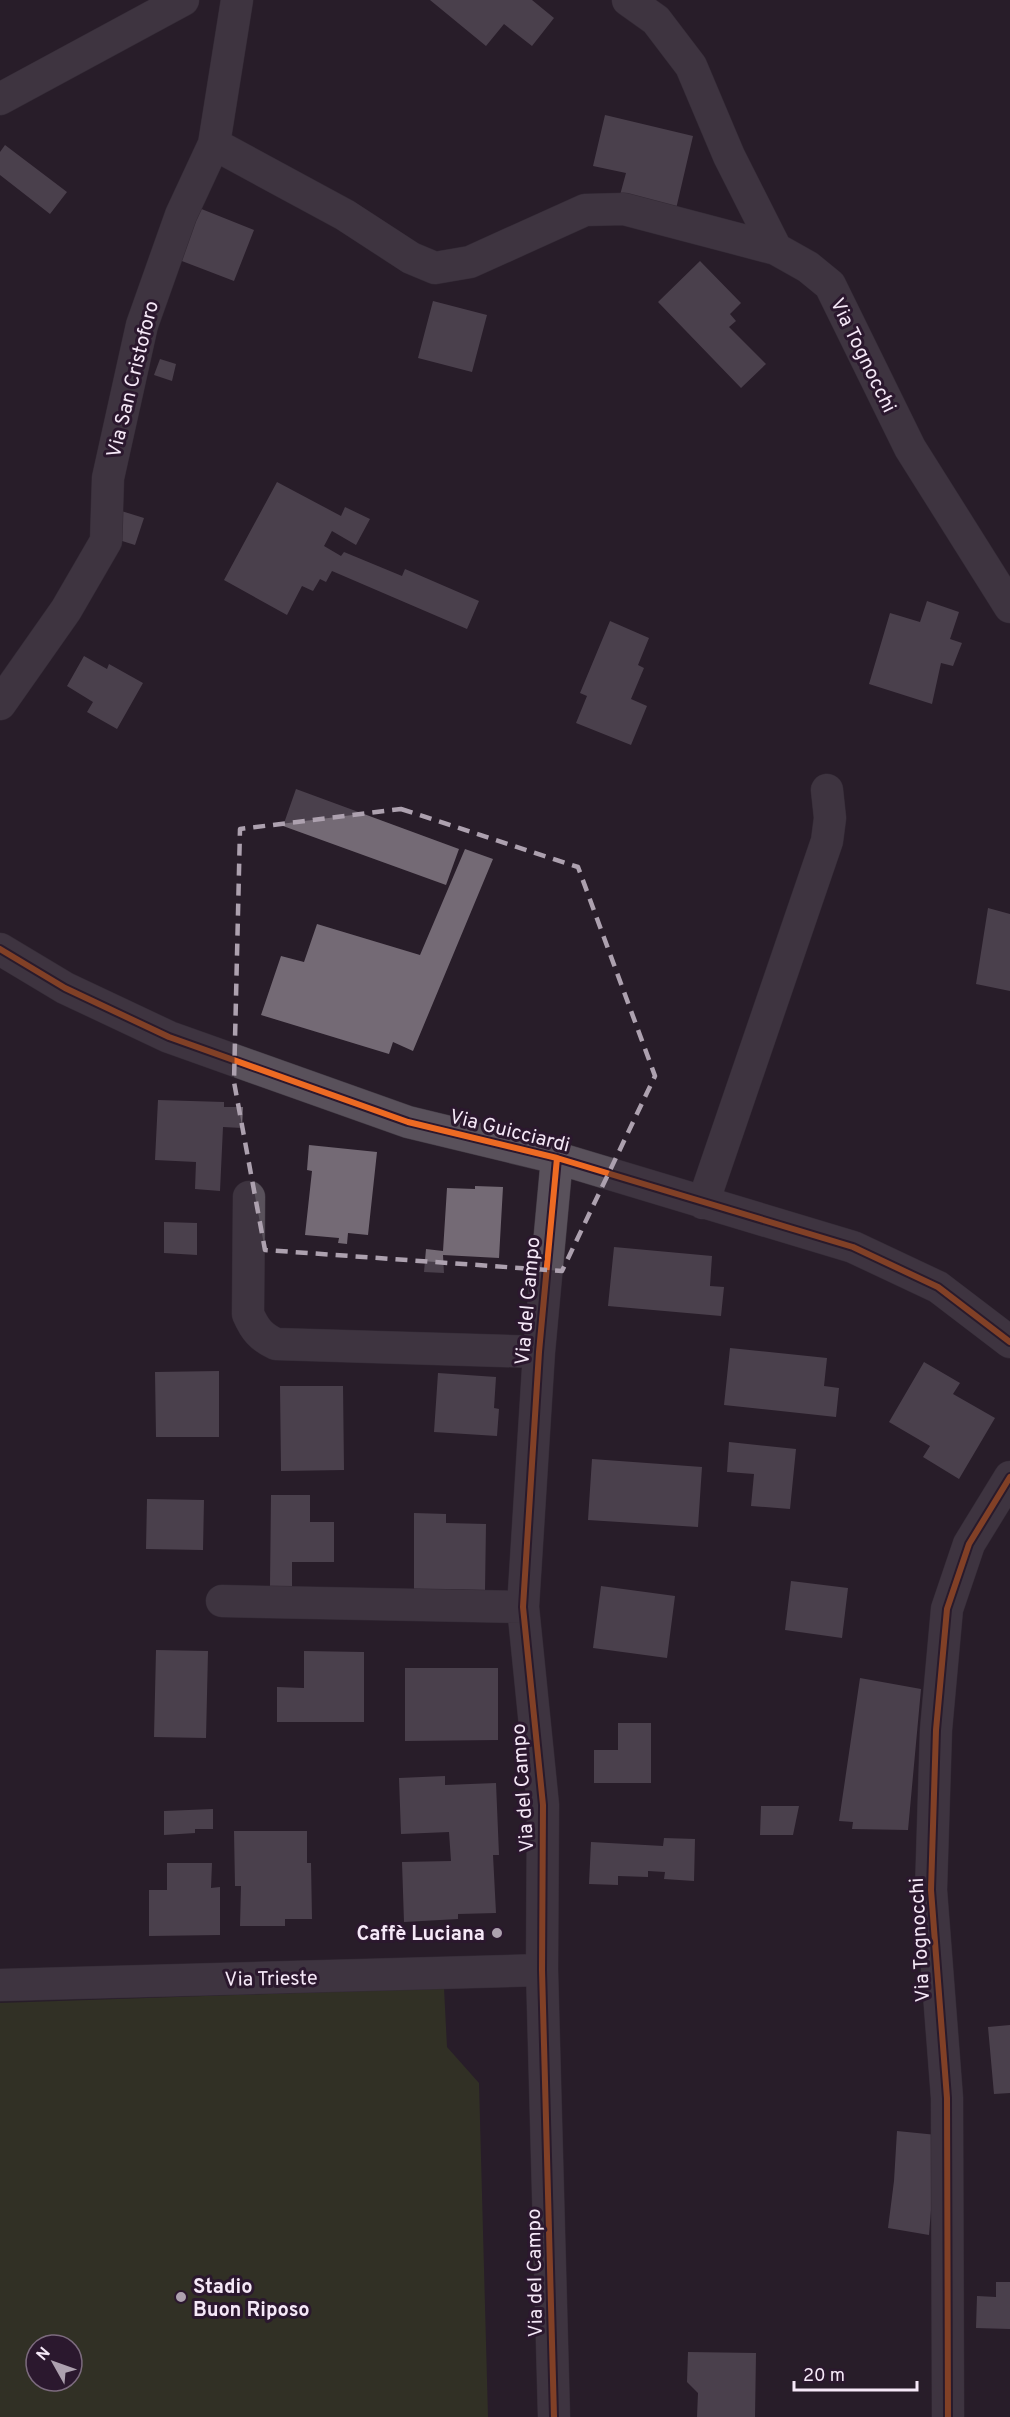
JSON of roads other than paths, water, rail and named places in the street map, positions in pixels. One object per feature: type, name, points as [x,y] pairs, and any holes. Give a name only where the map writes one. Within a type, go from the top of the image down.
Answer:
[{"type":"street","points":[[0,99],[183,0]]},
{"type":"street","name":"Via San Cristoforo","points":[[0,704],[66,610],[105,541],[108,478],[142,325],[181,214],[214,144],[237,0]]},
{"type":"street","points":[[628,0],[656,21],[691,66],[729,156],[776,249]]},
{"type":"street","name":"Via Tognocchi","points":[[214,144],[345,215],[411,258],[435,268],[470,262],[585,210],[624,209],[776,249],[808,267],[830,285],[910,448],[1010,607]]},
{"type":"street","points":[[704,1203],[826,841],[830,818],[827,790]]},
{"type":"street","name":"Via Guicciardi","points":[[0,949],[65,988],[169,1037],[408,1122],[557,1158],[853,1247],[938,1287],[1010,1342]]},
{"type":"street","name":"Via del Campo","points":[[554,2417],[542,1970],[543,1805],[523,1607],[539,1352],[557,1158]]},
{"type":"street","points":[[249,1197],[249,1314],[254,1328],[263,1338],[276,1344],[539,1352]]},
{"type":"street","name":"Via Tognocchi","points":[[948,2417],[947,2098],[931,1890],[936,1730],[947,1609],[969,1544],[1010,1477]]},
{"type":"street","points":[[222,1601],[523,1607]]},
{"type":"street","name":"Via Trieste","points":[[0,1985],[542,1970]]},
{"type":"place","name":"Caffè Luciana","points":[[497,1933]]},
{"type":"place","name":"Stadio Buon Riposo","points":[[181,2297]]}]
